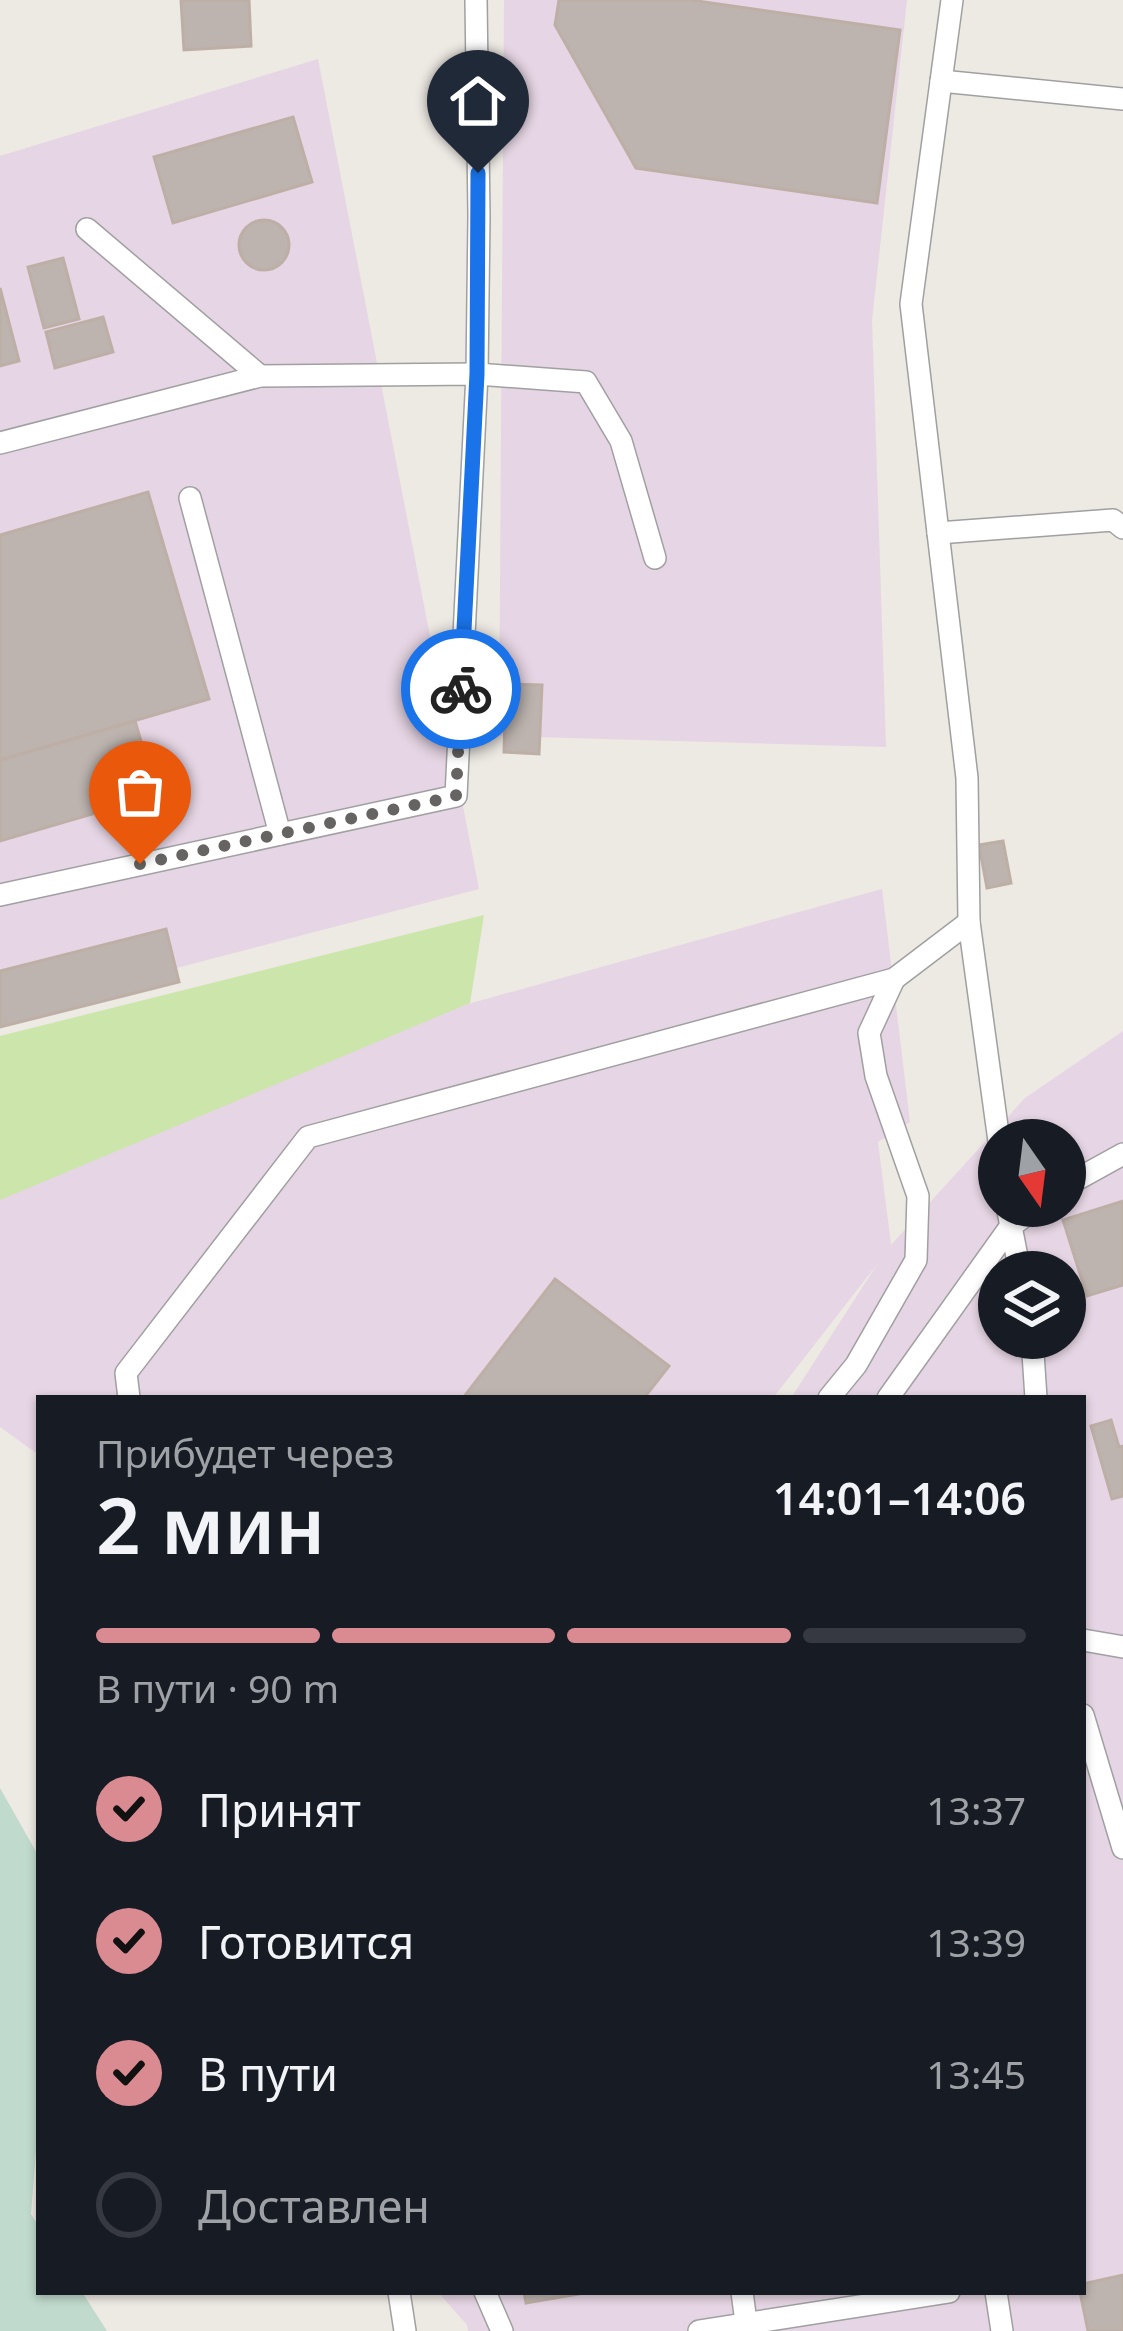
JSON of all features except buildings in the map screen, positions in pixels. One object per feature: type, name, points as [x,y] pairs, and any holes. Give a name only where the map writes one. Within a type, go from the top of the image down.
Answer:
[{"type":"lane","points":[[0,895],[456,796],[477,374],[476,0]]},
{"type":"lane","points":[[952,0],[911,304],[967,778],[969,922],[996,1119]]},
{"type":"lane","points":[[941,81],[1123,99]]},
{"type":"lane","points":[[87,229],[260,376]]},
{"type":"lane","points":[[0,443],[260,376],[477,374],[586,382],[621,441],[656,558]]},
{"type":"lane","points":[[190,498],[280,834]]},
{"type":"lane","points":[[938,532],[1113,520],[1123,529]]},
{"type":"lane","points":[[129,1395],[126,1373],[308,1137],[894,979],[969,922]]},
{"type":"lane","points":[[831,1395],[856,1365],[916,1260],[918,1196],[876,1076],[869,1033],[894,979]]},
{"type":"lane","points":[[1086,1174],[1123,1154]]},
{"type":"lane","points":[[890,1395],[1001,1227]]},
{"type":"lane","points":[[1033,1359],[1036,1395]]},
{"type":"lane","points":[[1086,1641],[1123,1647]]},
{"type":"lane","points":[[1086,1725],[1123,1848]]},
{"type":"lane","points":[[399,2295],[405,2331]]},
{"type":"lane","points":[[485,2295],[502,2331]]},
{"type":"lane","points":[[742,2295],[746,2322]]},
{"type":"lane","points":[[699,2331],[929,2295]]},
{"type":"lane","points":[[996,2295],[1002,2331]]},
{"type":"shaded area","points":[[504,0],[907,0],[872,320],[886,747],[499,736]]},
{"type":"shaded area","points":[[318,59],[479,889],[0,1014],[0,156]]},
{"type":"shaded area","points":[[882,889],[910,1122],[878,1142],[891,1245],[978,1150],[978,1227],[1086,1227],[1086,1119],[1006,1119],[1025,1098],[1123,1031],[1123,2331],[468,2331],[441,2295],[1086,2295],[1086,1395],[793,1395],[878,1263],[775,1395],[36,1395],[36,1453],[0,1427],[0,1134]]},
{"type":"green space","points":[[484,915],[470,1003],[0,1200],[0,1036]]},
{"type":"green space","points":[[0,1788],[36,1852],[36,2150],[31,2214],[36,2222],[36,2295],[84,2295],[107,2331],[0,2331]]},
{"type":"way so far","points":[[140,864],[456,796],[461,689]]},
{"type":"route","points":[[461,689],[477,374],[478,173]]}]
